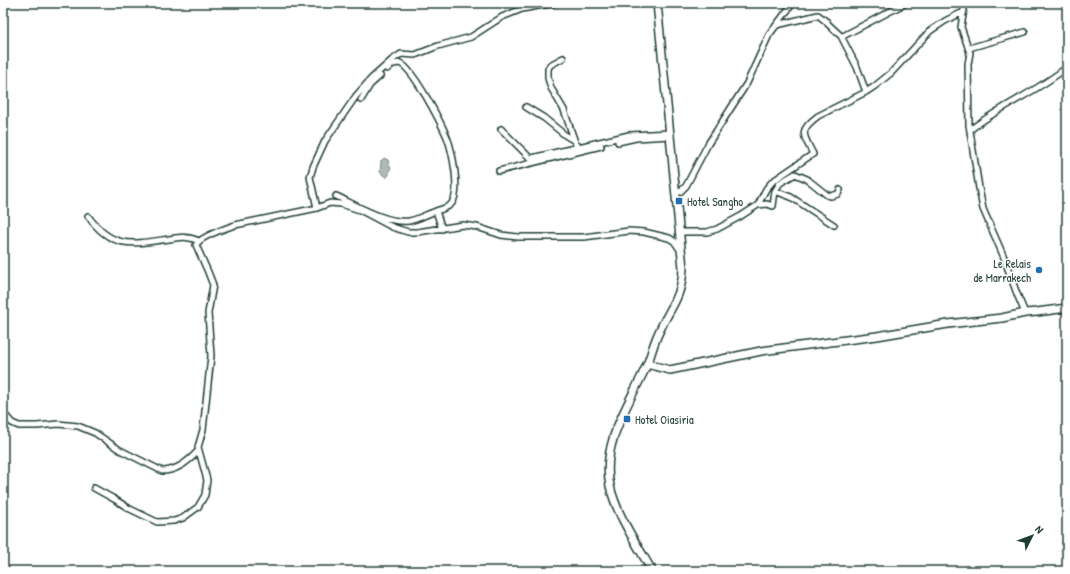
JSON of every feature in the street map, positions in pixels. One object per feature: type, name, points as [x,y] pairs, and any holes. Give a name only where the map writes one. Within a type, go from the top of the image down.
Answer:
[{"type":"street","points":[[317,208],[310,177],[325,140],[356,96],[372,78],[392,60],[401,54],[415,55],[471,36],[502,17],[516,11],[528,7],[555,3]]},
{"type":"street","points":[[652,571],[618,509],[610,487],[609,476],[610,458],[616,428],[626,404],[648,364],[659,331],[679,294],[683,273],[657,3]]},
{"type":"street","points":[[676,192],[680,192],[686,186],[705,150],[747,83],[765,44],[776,25],[793,3]]},
{"type":"street","points":[[841,36],[906,3]]},
{"type":"street","points":[[965,3],[961,27],[970,53],[968,64],[970,130],[983,209],[1003,255],[1016,294],[1025,313]]},
{"type":"street","points":[[758,205],[766,189],[773,181],[813,154],[804,135],[803,131],[805,126],[818,116],[866,92],[891,73],[930,31],[963,12]]},
{"type":"street","points":[[776,25],[818,15],[841,36],[857,67],[866,92]]},
{"type":"street","points":[[969,48],[1025,32]]},
{"type":"street","points":[[563,58],[550,65],[548,69],[548,78],[551,88],[564,110],[577,148]]},
{"type":"street","points":[[336,196],[383,217],[394,220],[410,221],[448,207],[452,203],[455,191],[455,172],[449,145],[443,129],[404,65],[400,63],[393,64],[370,85],[361,100]]},
{"type":"street","points":[[970,130],[995,112],[1033,90],[1067,67]]},
{"type":"street","points":[[526,107],[544,118],[575,141]]},
{"type":"street","points":[[501,129],[529,157],[532,158],[629,135],[670,135]]},
{"type":"street","points":[[499,171],[631,138],[670,135]]},
{"type":"street","points":[[680,232],[702,233],[713,231],[758,205],[767,204],[772,206],[775,191],[780,183],[795,174],[807,179],[827,195],[831,196],[838,194],[840,190]]},
{"type":"street","points":[[775,191],[791,197],[834,225]]},
{"type":"street","points":[[94,488],[155,522],[178,520],[189,515],[198,507],[207,491],[207,480],[198,452],[198,443],[203,430],[211,356],[208,313],[213,290],[211,279],[196,245],[199,241],[235,225],[317,208],[330,203],[336,203],[354,208],[392,227],[404,231],[417,232],[455,226],[470,226],[501,235],[525,237],[584,237],[629,231],[644,232],[669,238],[674,241],[681,251]]},
{"type":"street","points":[[436,211],[442,229]]},
{"type":"street","points":[[88,216],[107,236],[120,242],[150,242],[187,236],[199,241]]},
{"type":"street","points":[[648,364],[667,370],[684,368],[761,351],[877,336],[948,324],[1004,318],[1025,313],[1067,308]]},
{"type":"street","points":[[3,413],[12,423],[19,426],[58,424],[78,426],[95,433],[120,450],[162,471],[184,464],[198,452]]},
{"type":"shaded area","points":[[384,158],[388,160],[391,168],[389,175],[386,178],[380,172],[381,161]]},
{"type":"place","name":"Hotel Sangho","points":[[679,201]]},
{"type":"place","name":"Le Relais de Marrakech","points":[[1039,270]]},
{"type":"place","name":"Hotel Oiasiria","points":[[627,419]]}]
